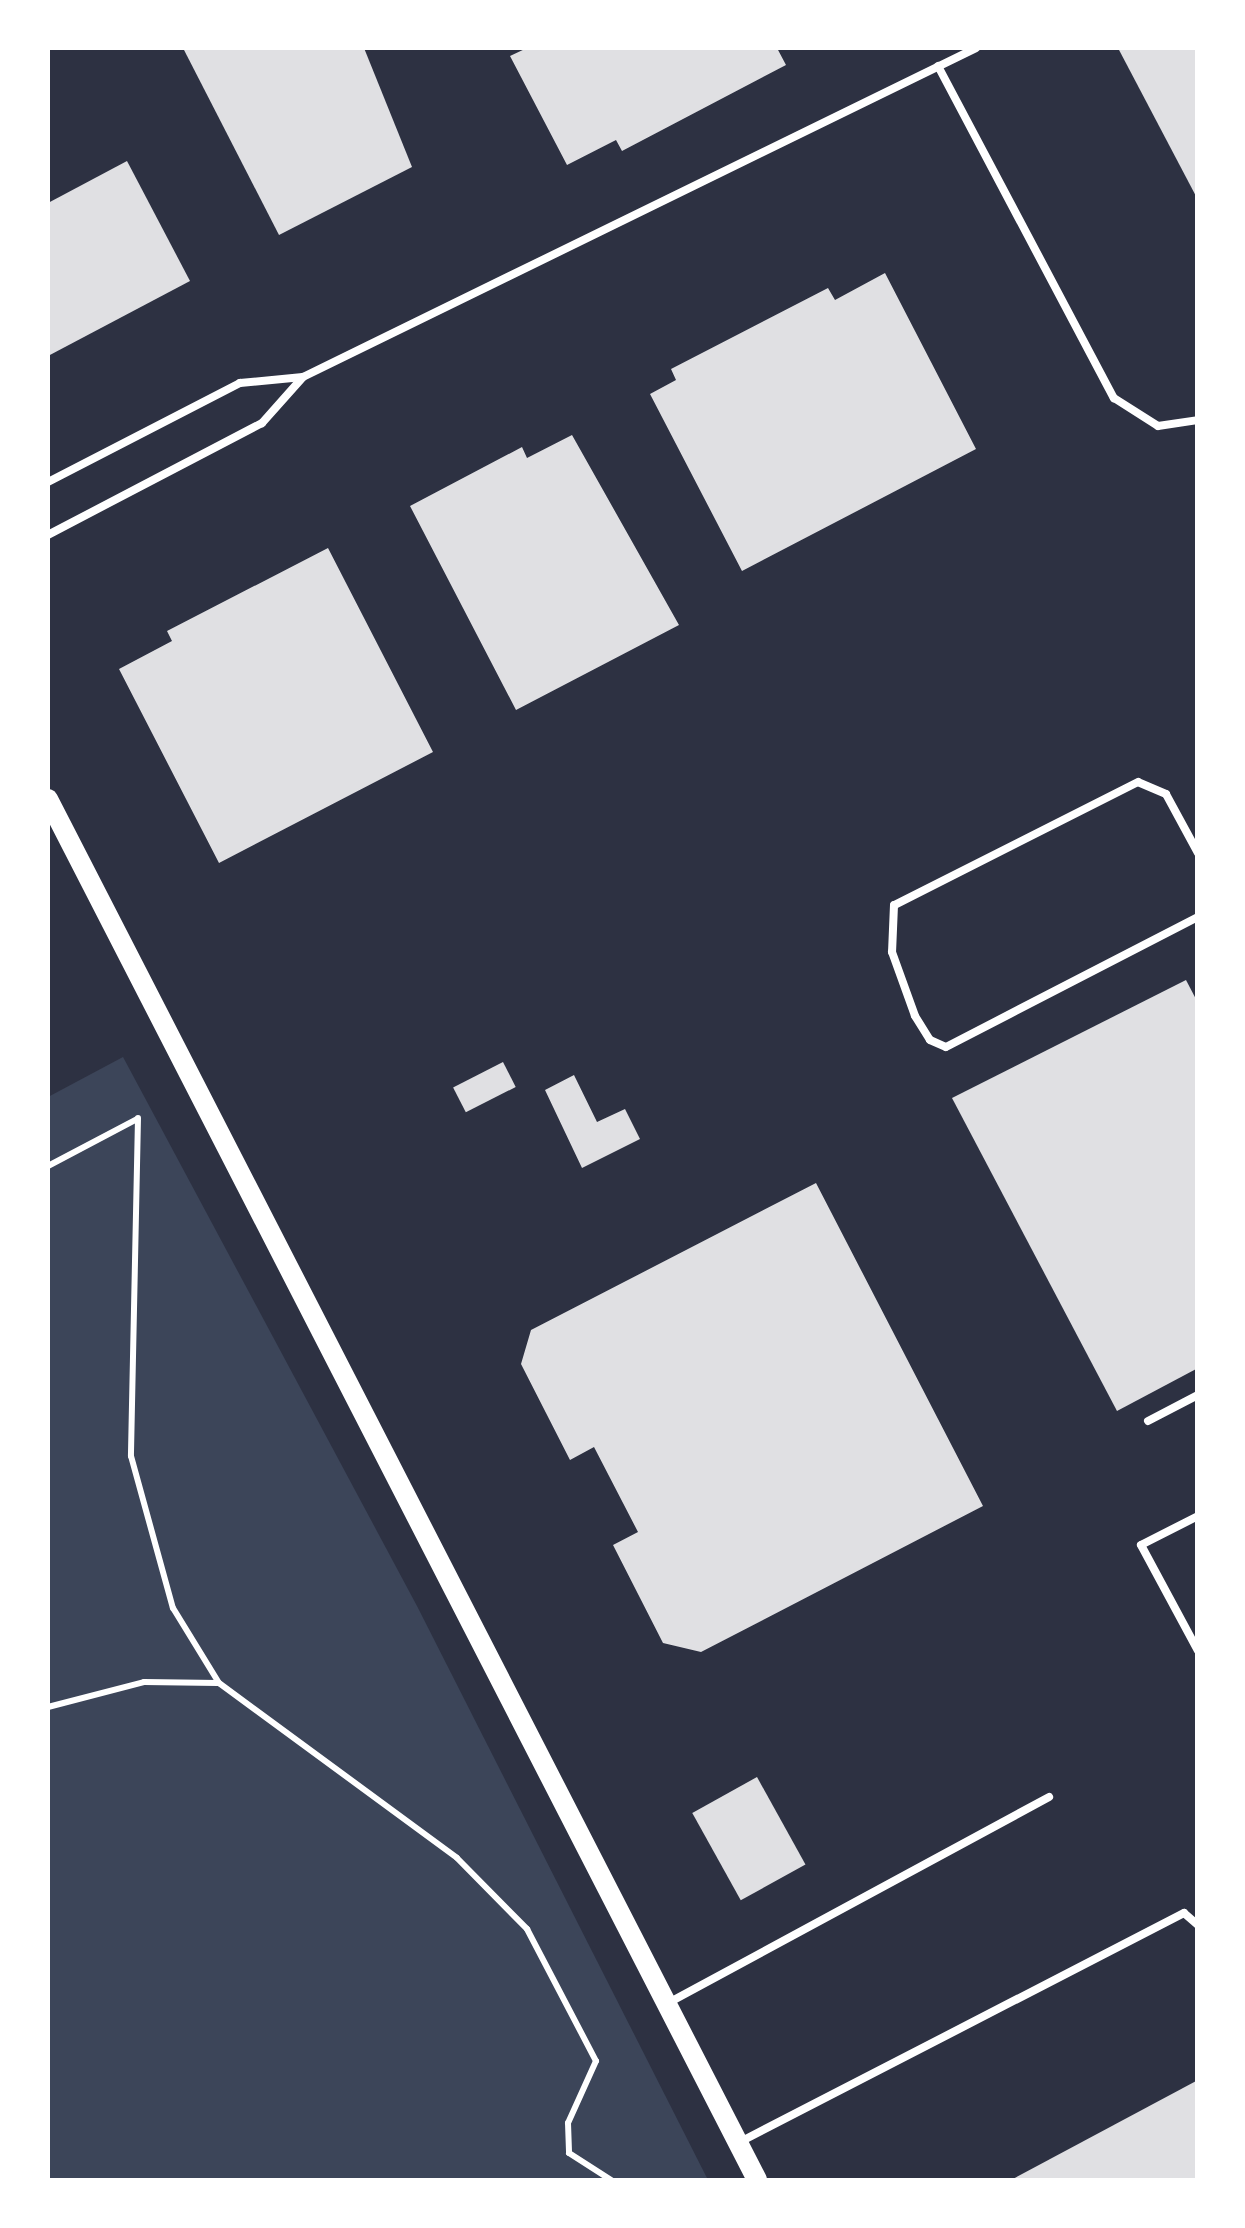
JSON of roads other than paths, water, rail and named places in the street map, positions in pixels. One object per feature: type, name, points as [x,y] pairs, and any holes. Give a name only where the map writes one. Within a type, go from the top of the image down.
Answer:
[{"type":"main road","points":[[48,799],[757,2180]]},
{"type":"lane","points":[[48,482],[240,382],[303,377],[976,48]]},
{"type":"lane","points":[[938,66],[1114,398],[1158,426],[1198,420]]},
{"type":"lane","points":[[48,535],[262,422],[303,377]]},
{"type":"lane","points":[[1198,852],[1166,794],[1138,782],[894,905],[892,952],[915,1016],[930,1040],[946,1047],[1198,917]]},
{"type":"lane","points":[[1148,1421],[1198,1396]]},
{"type":"lane","points":[[1198,1516],[1142,1545],[1198,1651]]},
{"type":"lane","points":[[666,2004],[1049,1797]]},
{"type":"lane","points":[[738,2144],[1184,1913],[1198,1925]]}]
